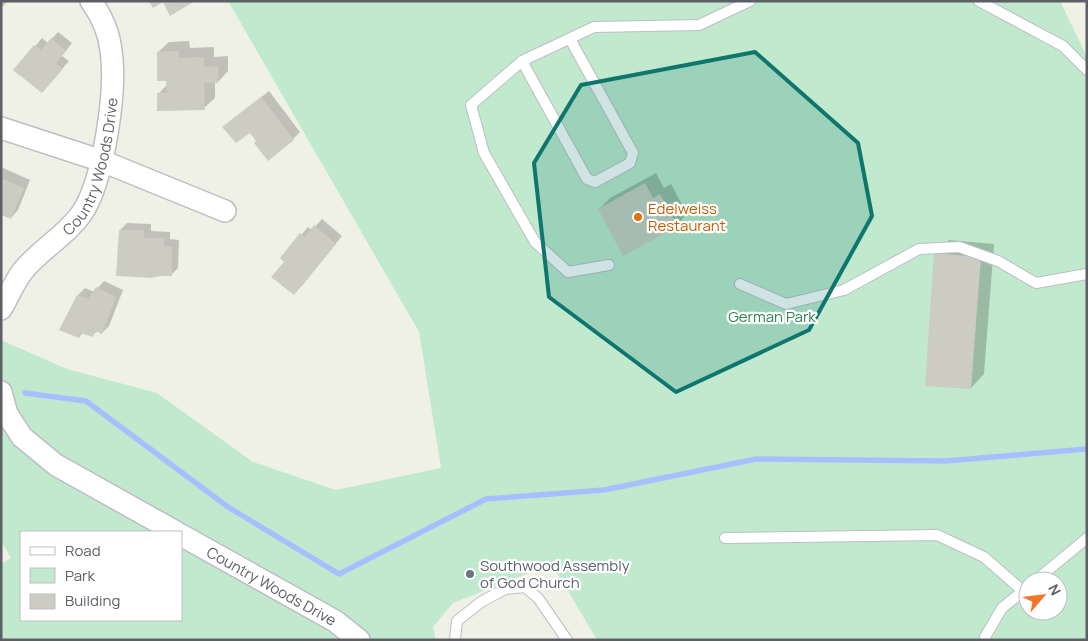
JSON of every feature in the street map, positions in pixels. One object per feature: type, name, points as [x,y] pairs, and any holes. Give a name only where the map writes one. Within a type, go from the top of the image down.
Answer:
[{"type":"street","name":"Country Woods Drive","points":[[1,308],[22,272],[81,214],[95,188],[102,162],[114,75],[111,48],[100,14],[91,1]]},
{"type":"street","points":[[1,128],[102,162],[225,211]]},
{"type":"street","points":[[1,392],[7,414],[22,437],[56,465],[174,531]]},
{"type":"street","name":"Country Woods Drive","points":[[182,536],[335,621],[359,640]]},
{"type":"lane","points":[[609,265],[568,272],[535,242],[484,153],[472,105],[522,61],[594,28],[699,25],[750,1]]},
{"type":"lane","points":[[979,1],[1063,46],[1087,70]]},
{"type":"lane","points":[[522,61],[587,179],[595,182],[630,163],[633,153],[570,38]]},
{"type":"lane","points":[[740,284],[786,304],[844,290],[919,249],[959,248],[998,260],[1036,284],[1087,274]]},
{"type":"lane","points":[[725,538],[937,535],[984,557],[1018,583]]},
{"type":"lane","points":[[1047,571],[1087,538]]},
{"type":"lane","points":[[454,640],[457,621],[481,602],[505,589],[525,587],[538,598],[567,640]]},
{"type":"lane","points":[[986,640],[985,637],[1002,608],[1018,595]]},
{"type":"highlighted area","points":[[755,52],[858,143],[872,216],[809,330],[676,392],[549,297],[534,163],[581,85]]},
{"type":"green space","name":"German Park","points":[[228,1],[1060,1],[1087,57],[1087,640],[597,640],[552,564],[453,603],[433,627],[436,640],[1,640],[1,564],[11,558],[1,541],[1,340],[67,369],[157,393],[253,462],[336,490],[441,468],[419,332]]},
{"type":"building","points":[[149,1],[195,1],[170,16],[163,2],[153,8]]},
{"type":"building","points":[[51,38],[66,51],[56,63],[63,69],[42,93],[13,70],[34,45],[41,50]]},
{"type":"building","points":[[179,51],[179,58],[204,57],[204,67],[218,66],[218,83],[204,83],[205,110],[157,111],[157,93],[167,93],[166,81],[157,81],[157,52]]},
{"type":"building","points":[[261,97],[294,140],[268,161],[254,143],[256,141],[250,133],[236,143],[222,127]]},
{"type":"building","points":[[1,176],[3,179],[24,188],[11,219],[1,215]]},
{"type":"building","name":"Edelweiss Restaurant","points":[[645,183],[653,198],[660,194],[678,226],[623,256],[598,209]]},
{"type":"building","points":[[314,225],[336,244],[294,295],[271,277],[284,262],[280,258],[300,233],[305,237]]},
{"type":"building","points":[[119,230],[144,230],[144,238],[164,238],[164,246],[172,247],[172,276],[153,276],[153,278],[116,276]]},
{"type":"building","points":[[934,253],[981,257],[971,389],[925,386]]},
{"type":"building","points":[[96,287],[116,297],[102,334],[95,331],[93,337],[81,333],[79,338],[59,330],[77,295],[88,299]]},
{"type":"waterway","points":[[25,393],[86,401],[228,507],[339,574],[486,499],[604,490],[756,459],[946,461],[1087,449]]},
{"type":"place","name":"Edelweiss Restaurant","points":[[638,217]]},
{"type":"place","name":"Southwood Assembly of God Church","points":[[470,574]]}]
